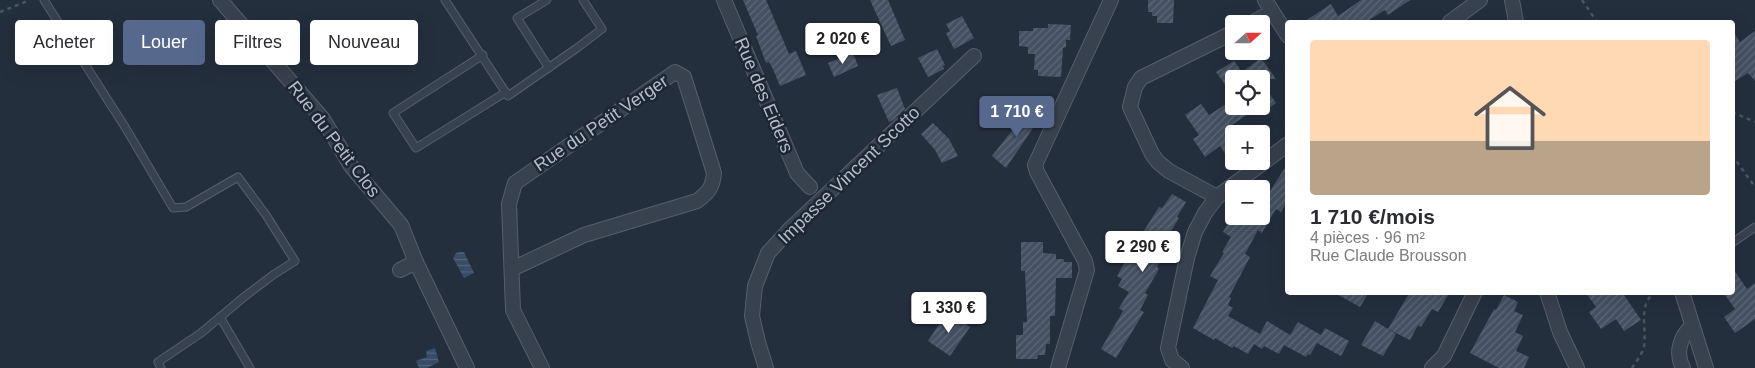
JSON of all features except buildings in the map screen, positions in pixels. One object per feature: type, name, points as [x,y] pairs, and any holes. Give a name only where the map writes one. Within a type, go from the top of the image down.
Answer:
[{"type":"street","name":"Rue du Petit Clos","points":[[220,0],[323,119],[350,166],[401,226],[416,262],[467,368]]},
{"type":"street","name":"Rue des Eiders","points":[[724,0],[797,173],[810,187]]},
{"type":"street","points":[[1058,368],[1087,270],[1085,261],[1035,165],[1111,0]]},
{"type":"street","points":[[1265,0],[1285,32]]},
{"type":"street","points":[[1453,20],[1480,0]]},
{"type":"street","points":[[1512,0],[1516,20]]},
{"type":"street","points":[[1266,15],[1272,12]]},
{"type":"street","points":[[1217,197],[1169,171],[1158,162],[1152,154],[1130,107],[1135,87],[1141,78],[1225,36]]},
{"type":"street","name":"Impasse Vincent Scotto","points":[[766,368],[752,316],[754,286],[768,253],[790,228],[974,56]]},
{"type":"street","name":"Rue du Petit Verger","points":[[512,269],[584,235],[697,201],[706,195],[713,184],[714,173],[684,77],[675,72],[515,183],[509,204],[513,310],[542,368]]},
{"type":"street","points":[[1182,368],[1170,356],[1168,348],[1169,336],[1195,232],[1205,213],[1217,197],[1285,146]]},
{"type":"street","points":[[400,270],[416,262]]},
{"type":"street","points":[[1432,368],[1444,356],[1474,295]]},
{"type":"street","points":[[1548,295],[1560,332],[1577,368]]},
{"type":"street","points":[[1683,295],[1706,368]]},
{"type":"street","points":[[1683,368],[1678,354],[1682,339],[1692,326]]},
{"type":"lane","points":[[44,0],[125,127],[173,208],[186,207],[238,177],[266,215],[295,262],[273,275],[201,333],[158,362],[162,368]]},
{"type":"lane","points":[[445,0],[483,55],[508,96],[602,29],[583,0]]},
{"type":"lane","points":[[547,0],[517,18],[549,68]]},
{"type":"lane","points":[[483,55],[393,113],[416,148],[506,92]]},
{"type":"lane","points":[[1735,241],[1755,227]]},
{"type":"lane","points":[[220,317],[250,368]]},
{"type":"path","points":[[0,12],[30,0]]},
{"type":"path","points":[[1582,0],[1596,20]]},
{"type":"path","points":[[1735,113],[1755,122]]},
{"type":"path","points":[[1735,159],[1755,186]]},
{"type":"path","points":[[1632,368],[1644,348],[1645,306],[1651,295]]},
{"type":"water","points":[[459,252],[464,252],[474,273],[464,278],[453,258]]},
{"type":"water","points":[[435,348],[439,362],[427,368],[419,368],[416,361],[427,357],[426,351]]}]
